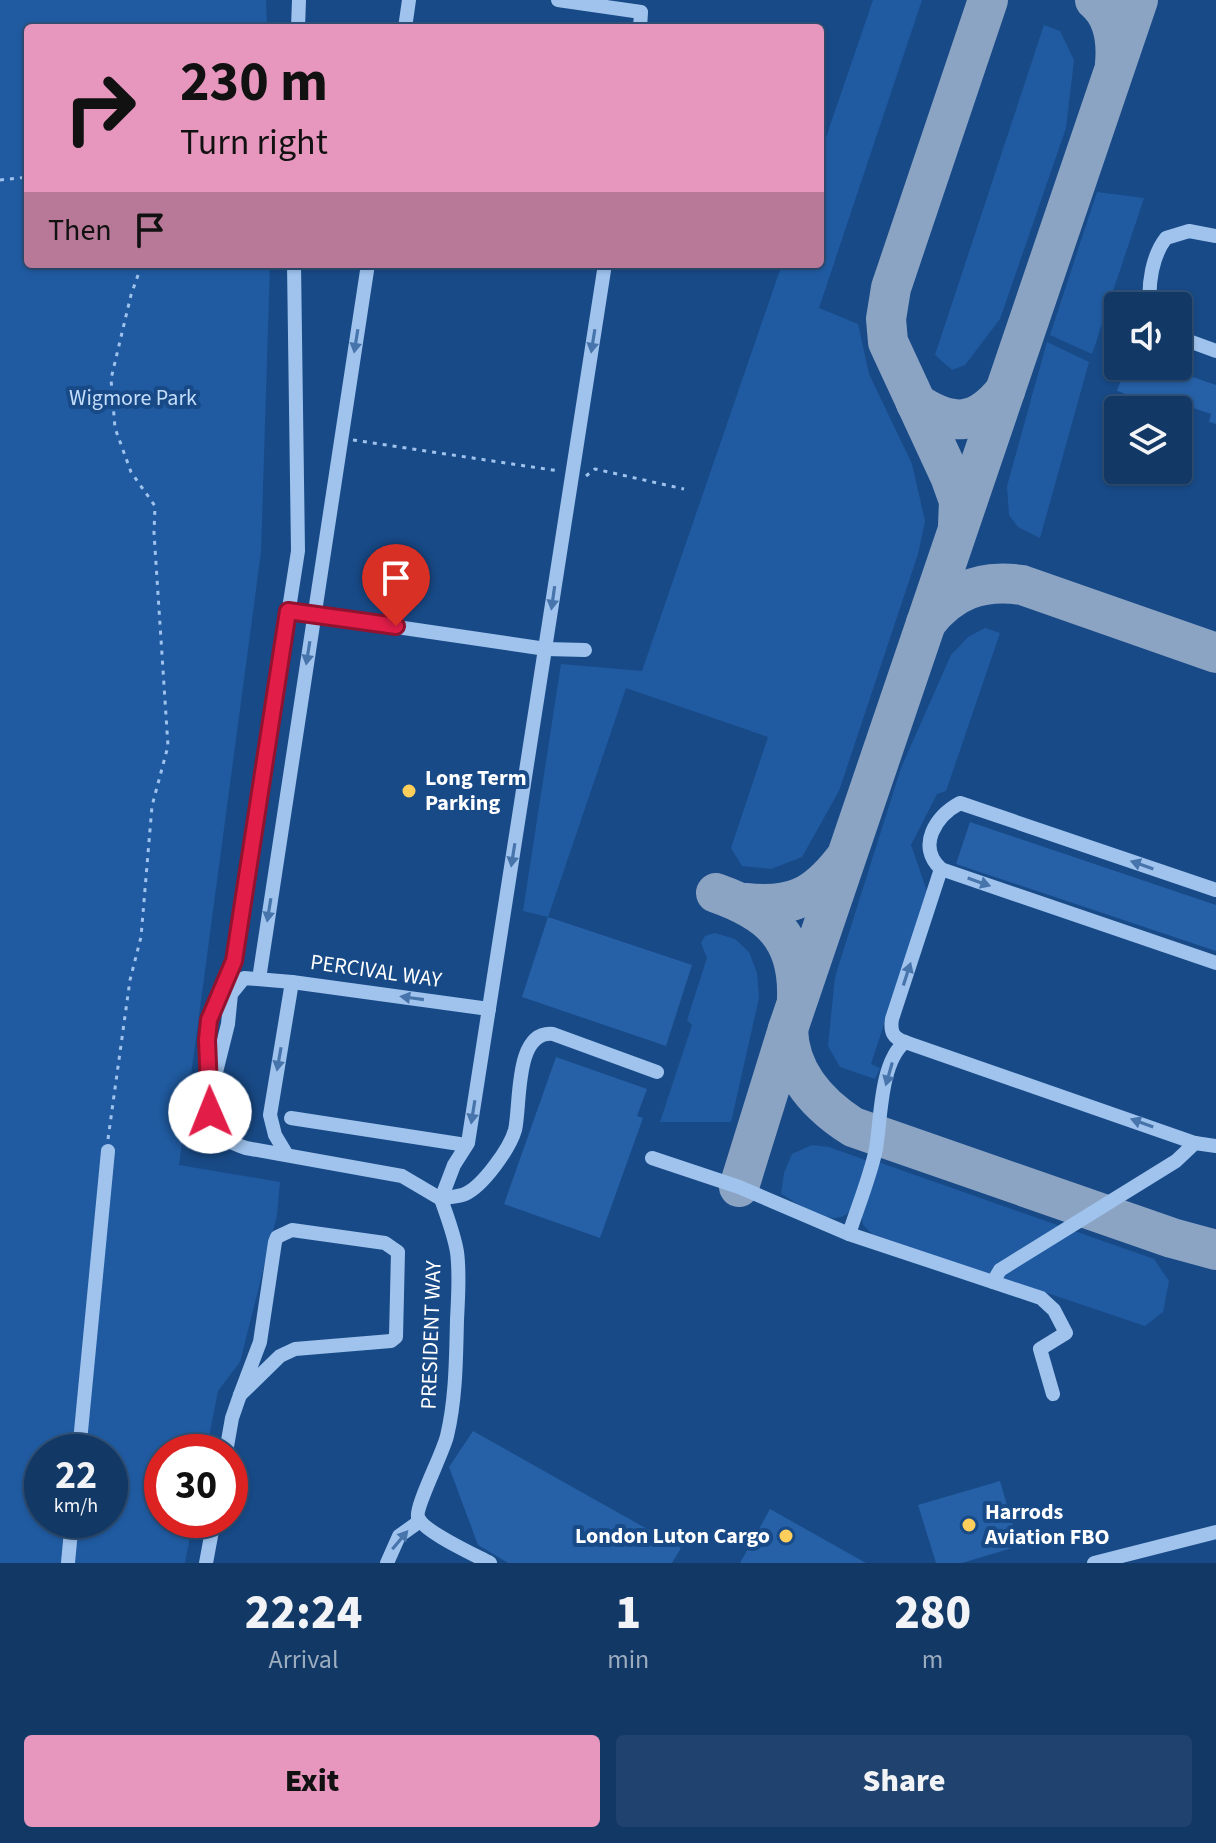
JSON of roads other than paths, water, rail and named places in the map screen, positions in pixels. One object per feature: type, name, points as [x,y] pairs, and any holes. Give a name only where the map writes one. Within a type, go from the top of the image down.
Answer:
[{"type":"street","points":[[298,24],[299,0]]},
{"type":"street","points":[[406,24],[409,0]]},
{"type":"street","points":[[558,0],[641,12],[640,24]]},
{"type":"street","points":[[1150,292],[1151,274],[1157,253],[1166,238],[1189,231],[1216,236]]},
{"type":"street","points":[[294,268],[298,551],[234,961],[209,1020],[210,1112],[214,1126],[221,1136],[246,1148],[402,1176],[441,1199],[468,1193],[506,1149],[515,1129],[519,1082],[525,1057],[543,1033],[657,1072]]},
{"type":"street","points":[[259,979],[367,268]]},
{"type":"street","points":[[441,1199],[454,1165],[466,1145],[604,268]]},
{"type":"street","points":[[1192,342],[1216,351]]},
{"type":"street","points":[[288,611],[546,649],[585,650]]},
{"type":"street","points":[[1216,890],[960,803],[937,821],[929,839],[929,853],[941,869],[1216,963]]},
{"type":"street","points":[[941,869],[892,1019],[890,1030],[896,1039],[1195,1143],[1216,1146]]},
{"type":"street","points":[[211,1092],[228,1024],[231,994],[244,978],[292,982]]},
{"type":"street","name":"PERCIVAL WAY","points":[[287,1155],[275,1135],[270,1115],[292,982],[489,1009]]},
{"type":"street","points":[[849,1234],[875,1150],[880,1107],[896,1050],[905,1042]]},
{"type":"street","points":[[291,1118],[466,1145]]},
{"type":"street","points":[[993,1282],[1000,1270],[1176,1161],[1195,1143]]},
{"type":"street","points":[[81,1434],[108,1151]]},
{"type":"street","points":[[652,1158],[739,1187],[849,1234],[1041,1298],[1054,1310],[1066,1333],[1040,1349],[1053,1394]]},
{"type":"street","name":"PRESIDENT WAY","points":[[420,1521],[417,1515],[419,1504],[446,1440],[456,1371],[457,1253],[441,1199]]},
{"type":"street","points":[[229,1434],[232,1418],[240,1395],[260,1342],[277,1237],[292,1230],[306,1231],[385,1243],[398,1252],[396,1337],[391,1341],[295,1349],[280,1356],[240,1395]]},
{"type":"street","points":[[387,1563],[399,1536],[420,1521],[490,1563]]},
{"type":"street","points":[[1094,1563],[1216,1532]]},
{"type":"street","points":[[68,1563],[70,1538]]},
{"type":"street","points":[[206,1563],[211,1538]]},
{"type":"place","name":"Long Term Parking","points":[[409,791]]},
{"type":"place","name":"Harrods Aviation FBO","points":[[969,1525]]},
{"type":"place","name":"London Luton Cargo","points":[[786,1536]]},
{"type":"park label","name":"Wigmore Park","points":[[133,398]]}]
